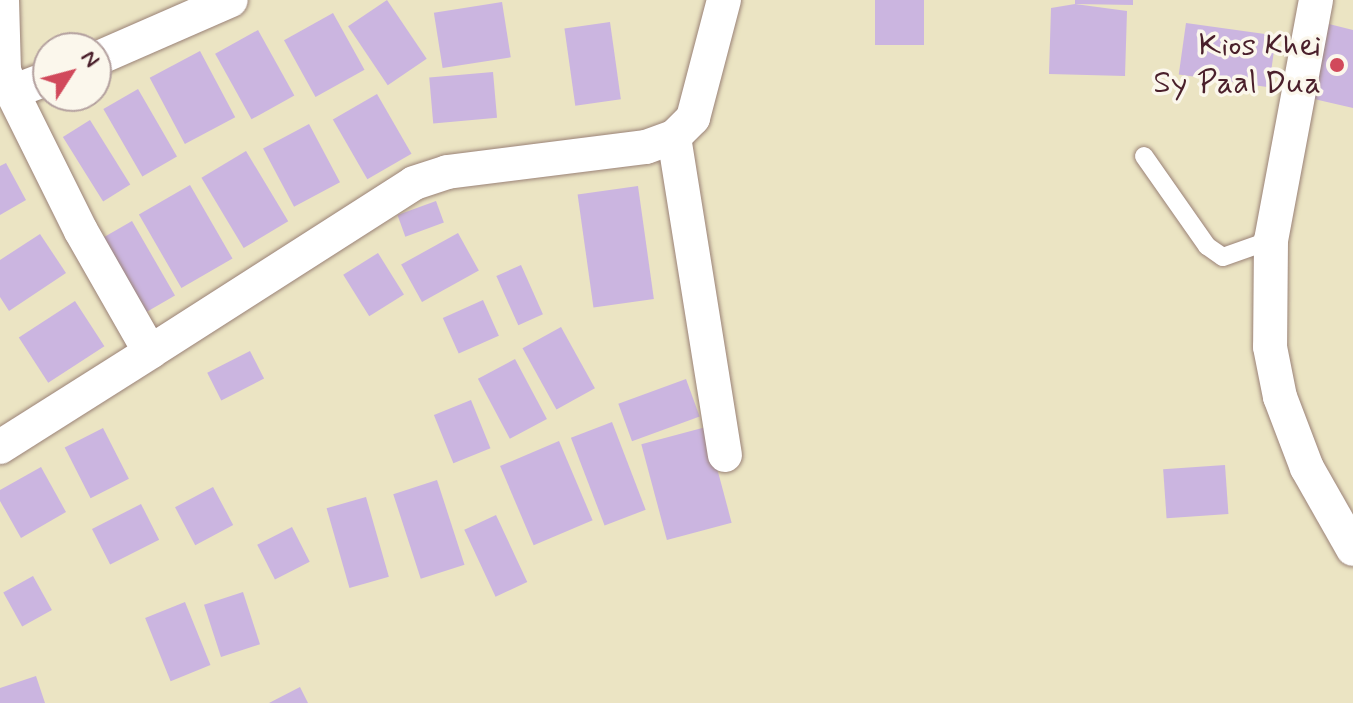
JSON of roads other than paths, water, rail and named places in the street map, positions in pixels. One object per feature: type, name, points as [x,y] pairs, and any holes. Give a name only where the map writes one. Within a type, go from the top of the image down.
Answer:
[{"type":"street","points":[[2,0],[4,70],[12,92],[88,245],[150,352]]},
{"type":"street","points":[[112,52],[231,0]]},
{"type":"street","points":[[0,447],[414,183],[447,172],[646,147],[674,137],[693,118],[724,0]]},
{"type":"street","points":[[1316,0],[1271,240],[1270,347],[1280,397],[1307,468],[1353,549]]},
{"type":"street","points":[[12,92],[32,84]]},
{"type":"street","points":[[674,137],[725,455]]},
{"type":"lane","points":[[1144,156],[1207,246],[1223,257],[1271,240]]},
{"type":"place","name":"Kios Khei Sy Paal Dua","points":[[1337,65]]}]
